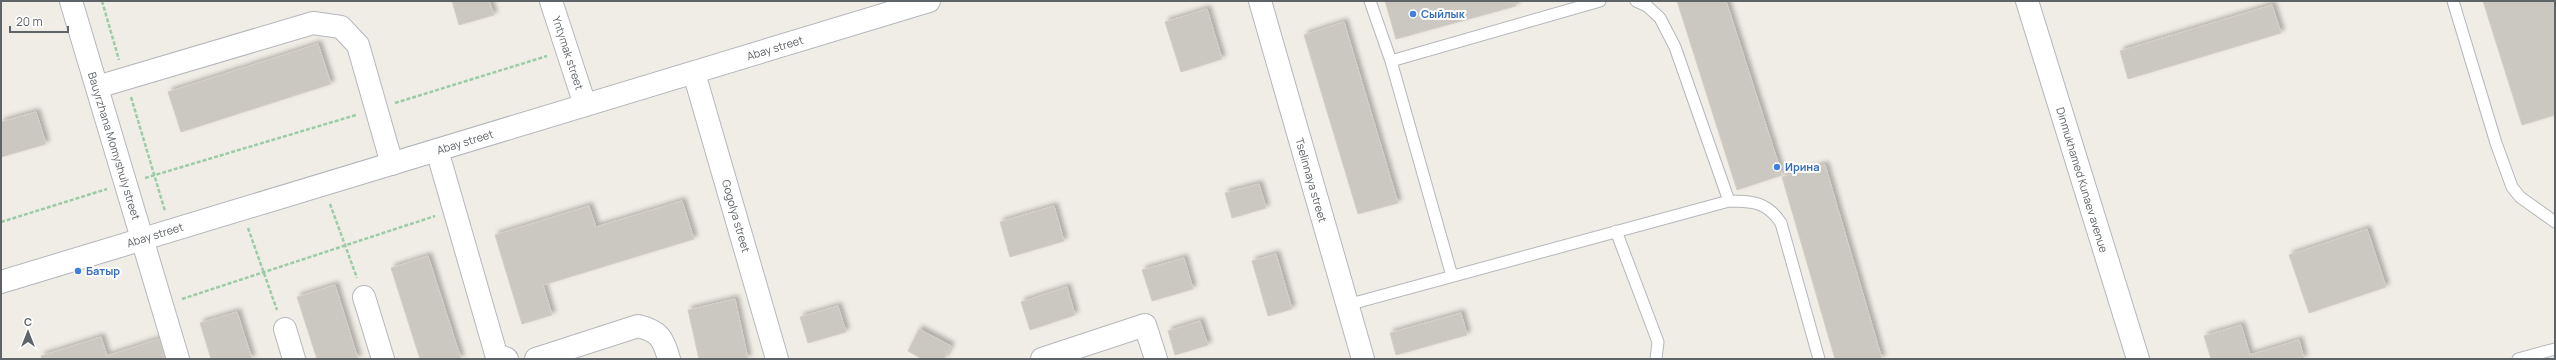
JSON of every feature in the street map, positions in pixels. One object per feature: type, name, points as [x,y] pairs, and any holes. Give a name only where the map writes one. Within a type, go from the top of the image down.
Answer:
[{"type":"street","name":"Bauyrzhana Momyshuly street","points":[[71,1],[178,359]]},
{"type":"street","name":"Yntymak street","points":[[551,1],[585,105]]},
{"type":"street","name":"Abay street","points":[[1,282],[928,1]]},
{"type":"street","name":"Tselinnaya street","points":[[1260,1],[1363,359]]},
{"type":"street","name":"Dinmukhamed Kunaev avenue","points":[[2027,1],[2138,359]]},
{"type":"street","points":[[97,87],[313,23],[341,27],[358,45],[392,164]]},
{"type":"street","name":"Gogolya street","points":[[694,73],[777,359]]},
{"type":"street","points":[[437,150],[496,354],[507,359]]},
{"type":"street","points":[[364,298],[383,359]]},
{"type":"street","points":[[1042,359],[1145,325],[1156,359]]},
{"type":"street","points":[[536,359],[638,326],[653,330],[664,343],[669,359]]},
{"type":"street","points":[[285,329],[294,359]]},
{"type":"lane","points":[[1370,1],[1391,61],[1452,276]]},
{"type":"lane","points":[[1391,61],[1600,1]]},
{"type":"lane","points":[[1636,1],[1647,6],[1660,18],[1675,47],[1729,201]]},
{"type":"lane","points":[[2453,1],[2496,143],[2512,187],[2526,202],[2555,222]]},
{"type":"lane","points":[[1347,305],[1729,201],[1760,203],[1772,211],[1781,223],[1819,359]]},
{"type":"lane","points":[[1616,232],[1658,342],[1656,359]]},
{"type":"lane","points":[[2518,359],[2555,349]]},
{"type":"path","points":[[102,1],[171,230]]},
{"type":"path","points":[[1,222],[126,183],[154,176],[377,109],[567,50]]},
{"type":"path","points":[[323,184],[364,298]]},
{"type":"path","points":[[242,209],[285,329]]},
{"type":"path","points":[[162,306],[455,209]]},
{"type":"building","points":[[452,1],[489,1],[494,15],[459,25]]},
{"type":"building","points":[[1385,1],[1515,1],[1516,6],[1396,39]]},
{"type":"building","points":[[1677,1],[1726,1],[1782,175],[1737,190]]},
{"type":"building","points":[[2483,1],[2555,1],[2555,115],[2522,125]]},
{"type":"building","points":[[2272,5],[2281,33],[2128,79],[2120,51]]},
{"type":"building","points":[[1207,9],[1222,59],[1181,72],[1165,22]]},
{"type":"building","points":[[1344,22],[1398,203],[1358,214],[1304,35]]},
{"type":"building","points":[[318,44],[331,84],[181,132],[168,92]]},
{"type":"building","points":[[36,112],[46,144],[1,157],[1,122]]},
{"type":"building","points":[[1825,165],[1882,359],[1835,359],[1782,177]]},
{"type":"building","points":[[1259,184],[1266,208],[1232,218],[1225,193]]},
{"type":"building","points":[[682,201],[694,239],[543,285],[552,315],[522,324],[495,235],[589,206],[596,227]]},
{"type":"building","points":[[1054,206],[1064,241],[1010,257],[1000,222]]},
{"type":"building","points":[[2367,229],[2386,287],[2309,313],[2289,255]]},
{"type":"building","points":[[1276,254],[1292,309],[1268,316],[1252,261]]},
{"type":"building","points":[[428,256],[461,359],[420,359],[391,268]]},
{"type":"building","points":[[1184,258],[1193,289],[1152,301],[1142,270]]},
{"type":"building","points":[[335,285],[358,359],[317,359],[297,297]]},
{"type":"building","points":[[1067,287],[1075,315],[1030,330],[1021,302]]},
{"type":"building","points":[[735,299],[748,359],[699,359],[688,310]]},
{"type":"building","points":[[838,306],[846,332],[808,343],[800,317]]},
{"type":"building","points":[[237,312],[252,359],[211,359],[200,323]]},
{"type":"building","points":[[1461,313],[1467,335],[1396,355],[1390,333]]},
{"type":"building","points":[[1200,321],[1208,345],[1175,355],[1168,331]]},
{"type":"building","points":[[2241,325],[2250,355],[2299,340],[2304,359],[2211,359],[2204,336]]},
{"type":"building","points":[[919,329],[951,346],[944,359],[922,359],[908,351]]},
{"type":"building","points":[[101,337],[107,356],[159,339],[165,359],[42,359],[41,356]]},
{"type":"place","name":"Сыйлык","points":[[1413,14]]},
{"type":"place","name":"Ирина","points":[[1777,167]]},
{"type":"place","name":"Батыр","points":[[78,271]]}]
